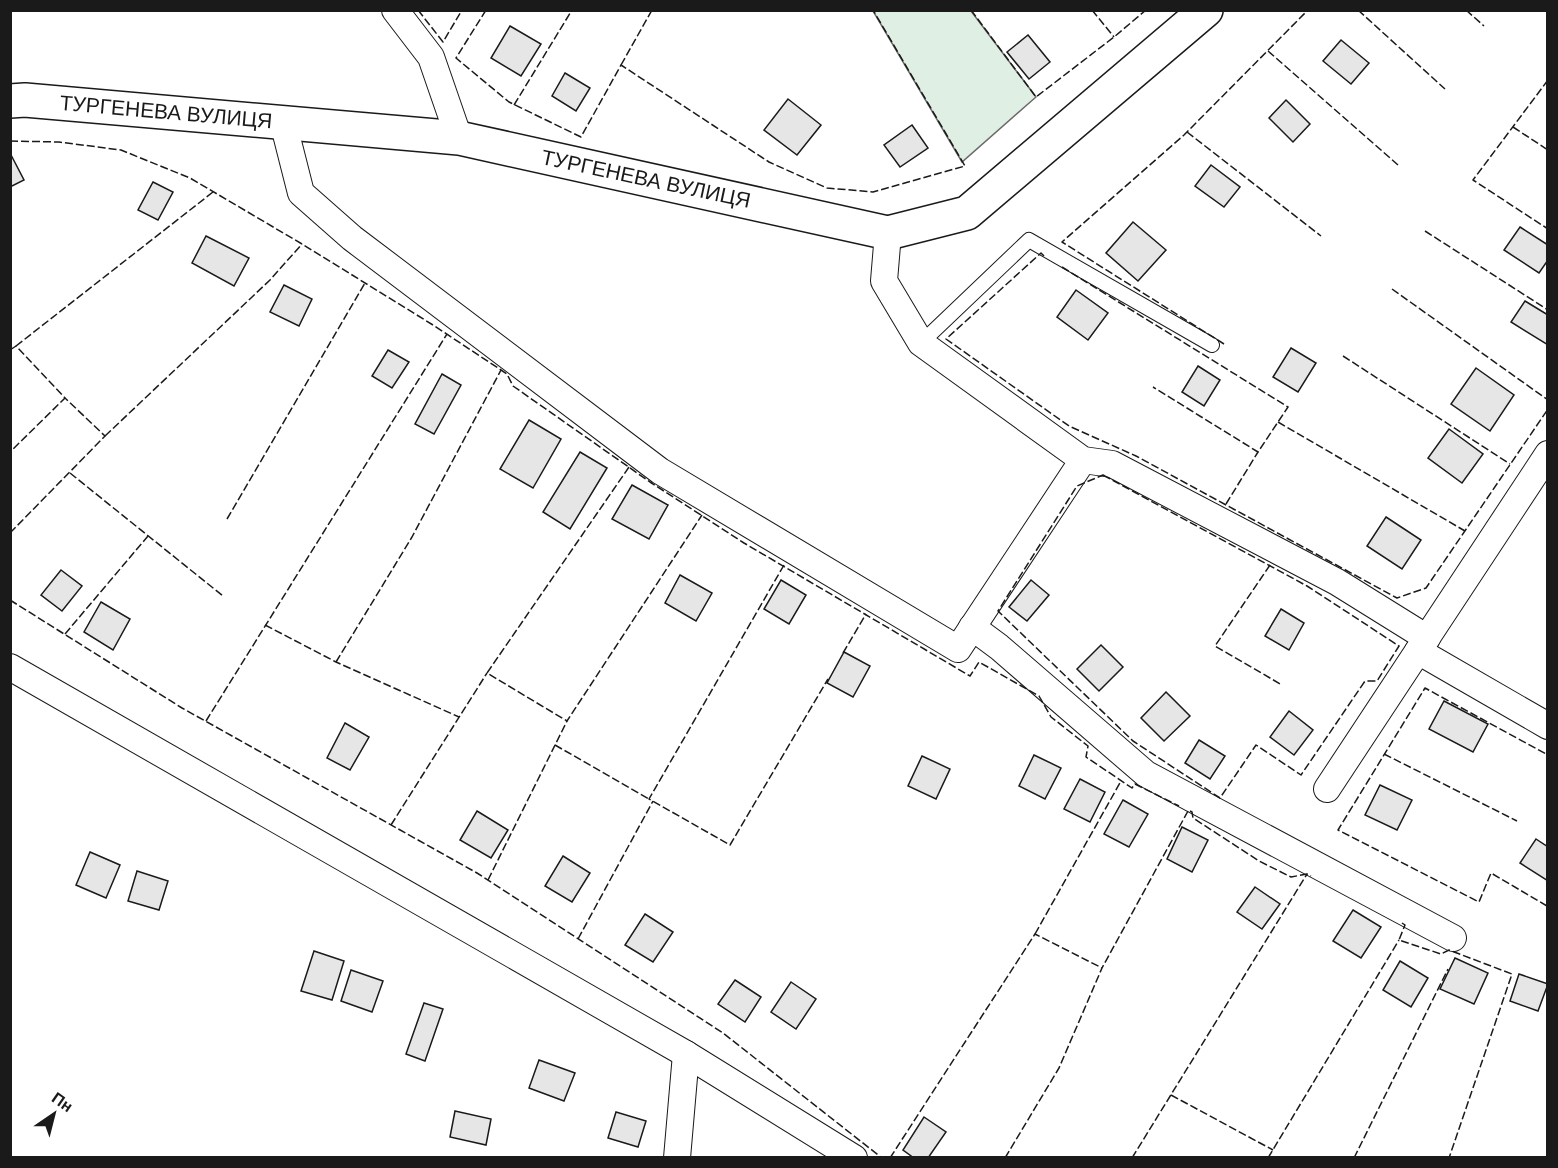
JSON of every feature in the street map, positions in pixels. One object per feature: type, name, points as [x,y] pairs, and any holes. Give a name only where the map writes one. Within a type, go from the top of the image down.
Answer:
[{"type":"street","points":[[395,10],[431,57],[459,138]]},
{"type":"street","name":"ТУРГЕНЕВА ВУЛИЦЯ","points":[[10,101],[25,100],[459,138],[888,233],[967,213],[1206,10]]},
{"type":"street","points":[[283,123],[301,193],[352,238],[660,471],[958,649],[1083,460]]},
{"type":"street","points":[[888,233],[884,281],[921,343],[1083,460],[1113,464],[1337,582],[1422,644],[1548,726]]},
{"type":"street","points":[[1327,789],[1548,454]]},
{"type":"street","points":[[972,627],[999,647],[1146,774],[1453,938]]},
{"type":"street","points":[[10,667],[686,1054],[854,1158]]},
{"type":"street","points":[[677,1158],[686,1054]]},
{"type":"lane","points":[[921,343],[1029,240],[1212,345]]},
{"type":"green space","points":[[873,11],[971,11],[1036,97],[962,162]]},
{"type":"building","points":[[510,26],[541,44],[521,76],[491,58]]},
{"type":"building","points":[[1028,35],[1050,62],[1029,79],[1007,52]]},
{"type":"building","points":[[1341,40],[1369,63],[1351,84],[1323,61]]},
{"type":"building","points":[[565,73],[590,88],[576,111],[552,96]]},
{"type":"building","points":[[788,99],[821,125],[797,155],[764,130]]},
{"type":"building","points":[[1286,100],[1310,124],[1293,142],[1269,118]]},
{"type":"building","points":[[912,125],[928,148],[900,167],[884,145]]},
{"type":"building","points":[[10,153],[24,180],[10,187]]},
{"type":"building","points":[[1211,165],[1240,187],[1224,207],[1195,186]]},
{"type":"building","points":[[153,182],[173,192],[158,220],[138,210]]},
{"type":"building","points":[[1133,222],[1166,250],[1138,281],[1106,253]]},
{"type":"building","points":[[1520,227],[1548,245],[1548,260],[1539,273],[1504,250]]},
{"type":"building","points":[[206,236],[249,258],[234,286],[192,263]]},
{"type":"building","points":[[284,285],[312,299],[299,326],[270,312]]},
{"type":"building","points":[[1076,290],[1108,313],[1088,340],[1057,317]]},
{"type":"building","points":[[1525,301],[1548,315],[1548,345],[1511,322]]},
{"type":"building","points":[[1291,348],[1316,363],[1298,392],[1273,377]]},
{"type":"building","points":[[388,350],[409,362],[392,388],[372,376]]},
{"type":"building","points":[[1198,366],[1220,380],[1204,406],[1182,392]]},
{"type":"building","points":[[1476,368],[1514,395],[1490,431],[1451,404]]},
{"type":"building","points":[[442,374],[461,385],[434,434],[415,424]]},
{"type":"building","points":[[529,420],[561,439],[533,488],[500,469]]},
{"type":"building","points":[[1449,429],[1483,454],[1462,483],[1428,458]]},
{"type":"building","points":[[580,452],[607,468],[570,529],[543,512]]},
{"type":"building","points":[[632,485],[668,505],[649,539],[612,519]]},
{"type":"building","points":[[1386,517],[1421,540],[1402,569],[1367,546]]},
{"type":"building","points":[[61,570],[82,586],[62,611],[41,595]]},
{"type":"building","points":[[680,575],[712,593],[696,621],[665,603]]},
{"type":"building","points":[[781,580],[806,595],[789,624],[764,609]]},
{"type":"building","points":[[1031,580],[1049,595],[1027,621],[1009,607]]},
{"type":"building","points":[[101,602],[130,619],[113,650],[84,632]]},
{"type":"building","points":[[1281,609],[1304,623],[1289,650],[1265,636]]},
{"type":"building","points":[[1101,645],[1123,667],[1099,691],[1077,669]]},
{"type":"building","points":[[844,652],[870,666],[853,697],[827,683]]},
{"type":"building","points":[[1166,692],[1190,716],[1164,741],[1141,718]]},
{"type":"building","points":[[1444,701],[1488,724],[1473,752],[1429,729]]},
{"type":"building","points":[[1289,711],[1313,730],[1294,755],[1270,737]]},
{"type":"building","points":[[345,723],[369,737],[350,770],[327,758]]},
{"type":"building","points":[[1199,740],[1225,756],[1210,779],[1185,763]]},
{"type":"building","points":[[1034,755],[1061,768],[1045,799],[1019,786]]},
{"type":"building","points":[[922,756],[950,769],[936,799],[908,786]]},
{"type":"building","points":[[1080,779],[1105,792],[1090,822],[1064,809]]},
{"type":"building","points":[[1380,785],[1412,800],[1397,830],[1365,815]]},
{"type":"building","points":[[1123,800],[1148,814],[1129,847],[1104,834]]},
{"type":"building","points":[[477,811],[508,830],[491,858],[460,840]]},
{"type":"building","points":[[1182,827],[1208,840],[1192,872],[1167,859]]},
{"type":"building","points":[[1536,839],[1548,847],[1548,881],[1520,863]]},
{"type":"building","points":[[90,852],[120,865],[106,898],[76,885]]},
{"type":"building","points":[[563,856],[590,873],[572,902],[545,886]]},
{"type":"building","points":[[137,871],[168,881],[159,910],[128,901]]},
{"type":"building","points":[[1255,887],[1280,904],[1262,929],[1237,912]]},
{"type":"building","points":[[1353,910],[1381,927],[1361,958],[1333,941]]},
{"type":"building","points":[[645,914],[673,932],[653,962],[625,945]]},
{"type":"building","points":[[314,951],[344,961],[332,1000],[301,991]]},
{"type":"building","points":[[1455,958],[1488,973],[1474,1004],[1440,989]]},
{"type":"building","points":[[1400,961],[1428,978],[1411,1007],[1383,990]]},
{"type":"building","points":[[351,970],[383,981],[372,1012],[341,1001]]},
{"type":"building","points":[[1519,974],[1548,984],[1538,1011],[1510,1001]]},
{"type":"building","points":[[735,980],[761,997],[745,1022],[718,1004]]},
{"type":"building","points":[[791,982],[816,999],[796,1029],[771,1012]]},
{"type":"building","points":[[424,1003],[443,1009],[425,1061],[406,1054]]},
{"type":"building","points":[[539,1060],[575,1073],[564,1101],[529,1088]]},
{"type":"building","points":[[455,1111],[491,1119],[486,1145],[450,1137]]},
{"type":"building","points":[[616,1112],[646,1121],[638,1147],[608,1138]]},
{"type":"building","points":[[924,1117],[946,1132],[928,1158],[914,1158],[903,1150]]},
{"type":"fence","points":[[418,10],[443,42],[462,10]]},
{"type":"fence","points":[[486,10],[456,58],[509,102],[581,137],[621,65],[769,162],[827,188],[873,192],[965,166],[873,10]]},
{"type":"fence","points":[[514,105],[572,10]]},
{"type":"fence","points":[[621,65],[652,10]]},
{"type":"fence","points":[[971,10],[1036,97],[1146,10]]},
{"type":"fence","points":[[1092,10],[1114,37]]},
{"type":"fence","points":[[1224,344],[1062,242],[1184,135],[1308,10]]},
{"type":"fence","points":[[1358,10],[1445,89]]},
{"type":"fence","points":[[1466,10],[1484,26]]},
{"type":"fence","points":[[1268,51],[1398,165]]},
{"type":"fence","points":[[1548,80],[1473,180],[1548,229]]},
{"type":"fence","points":[[1513,127],[1548,150]]},
{"type":"fence","points":[[1187,132],[1321,236]]},
{"type":"fence","points":[[10,141],[59,142],[121,150],[190,178],[433,325],[507,374],[513,386],[650,482],[744,543],[970,676],[979,662],[1039,696],[1051,717],[1088,746],[1086,757],[1132,788],[1135,784],[1179,806]]},
{"type":"fence","points":[[16,346],[213,192]]},
{"type":"fence","points":[[1425,231],[1548,310]]},
{"type":"fence","points":[[105,436],[270,280],[302,244]]},
{"type":"fence","points":[[1044,256],[1041,253],[946,339],[1069,426],[1136,456],[1397,598],[1426,588],[1548,409]]},
{"type":"fence","points":[[1062,267],[1288,407],[1258,452],[1153,387]]},
{"type":"fence","points":[[227,519],[365,283]]},
{"type":"fence","points":[[1392,289],[1548,400]]},
{"type":"fence","points":[[206,721],[447,334]]},
{"type":"fence","points":[[10,350],[16,346],[65,398],[10,452]]},
{"type":"fence","points":[[1343,356],[1510,464]]},
{"type":"fence","points":[[336,662],[412,537],[501,370]]},
{"type":"fence","points":[[10,533],[105,436],[65,398]]},
{"type":"fence","points":[[1278,422],[1465,531]]},
{"type":"fence","points":[[1226,504],[1258,452]]},
{"type":"fence","points":[[629,467],[487,673],[567,721],[702,515]]},
{"type":"fence","points":[[70,473],[223,596]]},
{"type":"fence","points":[[1103,475],[1307,586],[1399,646],[1377,681],[1365,681],[1301,775],[1256,745],[1220,798],[1133,741],[998,611],[1077,486],[1103,475]]},
{"type":"fence","points":[[65,634],[148,536]]},
{"type":"fence","points":[[784,565],[649,799],[730,845],[828,679]]},
{"type":"fence","points":[[1270,565],[1215,646],[1282,685]]},
{"type":"fence","points":[[10,600],[182,708],[477,873],[723,1033],[882,1158]]},
{"type":"fence","points":[[843,653],[866,614]]},
{"type":"fence","points":[[265,625],[336,662],[459,717]]},
{"type":"fence","points":[[391,825],[487,673]]},
{"type":"fence","points":[[1547,906],[1491,873],[1479,902],[1338,830],[1425,688],[1548,755]]},
{"type":"fence","points":[[488,880],[567,721]]},
{"type":"fence","points":[[555,745],[649,799]]},
{"type":"fence","points":[[1384,754],[1517,821]]},
{"type":"fence","points":[[1035,934],[1121,781]]},
{"type":"fence","points":[[578,939],[653,801]]},
{"type":"fence","points":[[1005,1158],[1059,1068],[1102,968],[1188,811]]},
{"type":"fence","points":[[1190,811],[1193,818],[1259,861],[1291,877],[1307,874],[1311,876]]},
{"type":"fence","points":[[1132,1158],[1307,874]]},
{"type":"fence","points":[[1402,923],[1405,925],[1399,940],[1441,954],[1449,950],[1512,974],[1449,1158]]},
{"type":"fence","points":[[890,1158],[1035,934],[1102,968]]},
{"type":"fence","points":[[1268,1158],[1399,940]]},
{"type":"fence","points":[[1354,1158],[1448,969]]},
{"type":"fence","points":[[1171,1095],[1273,1150]]}]
